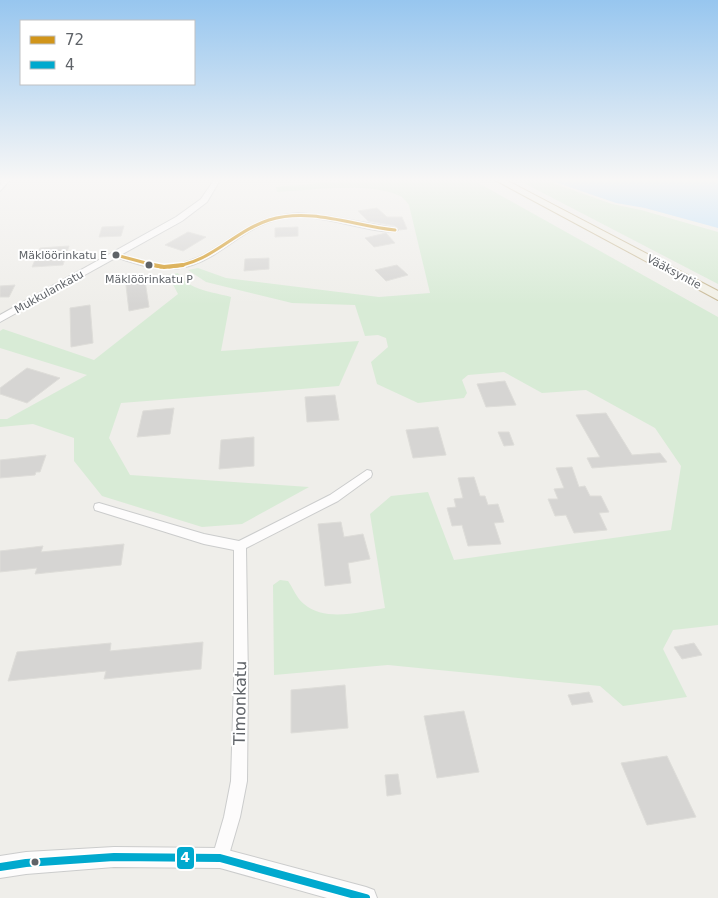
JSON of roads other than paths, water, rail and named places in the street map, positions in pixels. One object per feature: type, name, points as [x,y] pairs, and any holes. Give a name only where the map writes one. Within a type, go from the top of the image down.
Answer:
[{"type":"highway","name":"Vääksyntie","points":[[581,222],[718,296]]},
{"type":"street","name":"Mukkulankatu","points":[[0,318],[173,222]]},
{"type":"street","points":[[116,255],[164,267],[196,263],[253,226],[266,222]]},
{"type":"street","points":[[355,222],[395,230]]},
{"type":"street","points":[[99,507],[130,514],[208,540],[240,546],[334,498],[367,474]]},
{"type":"street","name":"Timonkatu","points":[[220,858],[232,817],[239,781],[241,682],[240,546]]},
{"type":"street","points":[[0,867],[26,862],[114,857],[220,858],[366,898]]},
{"type":"water","points":[[696,222],[718,222],[718,228]]},
{"type":"place","name":"Mäklöörinkatu E","points":[[116,255]]},
{"type":"place","name":"Mäklöörinkatu P","points":[[149,265]]}]
